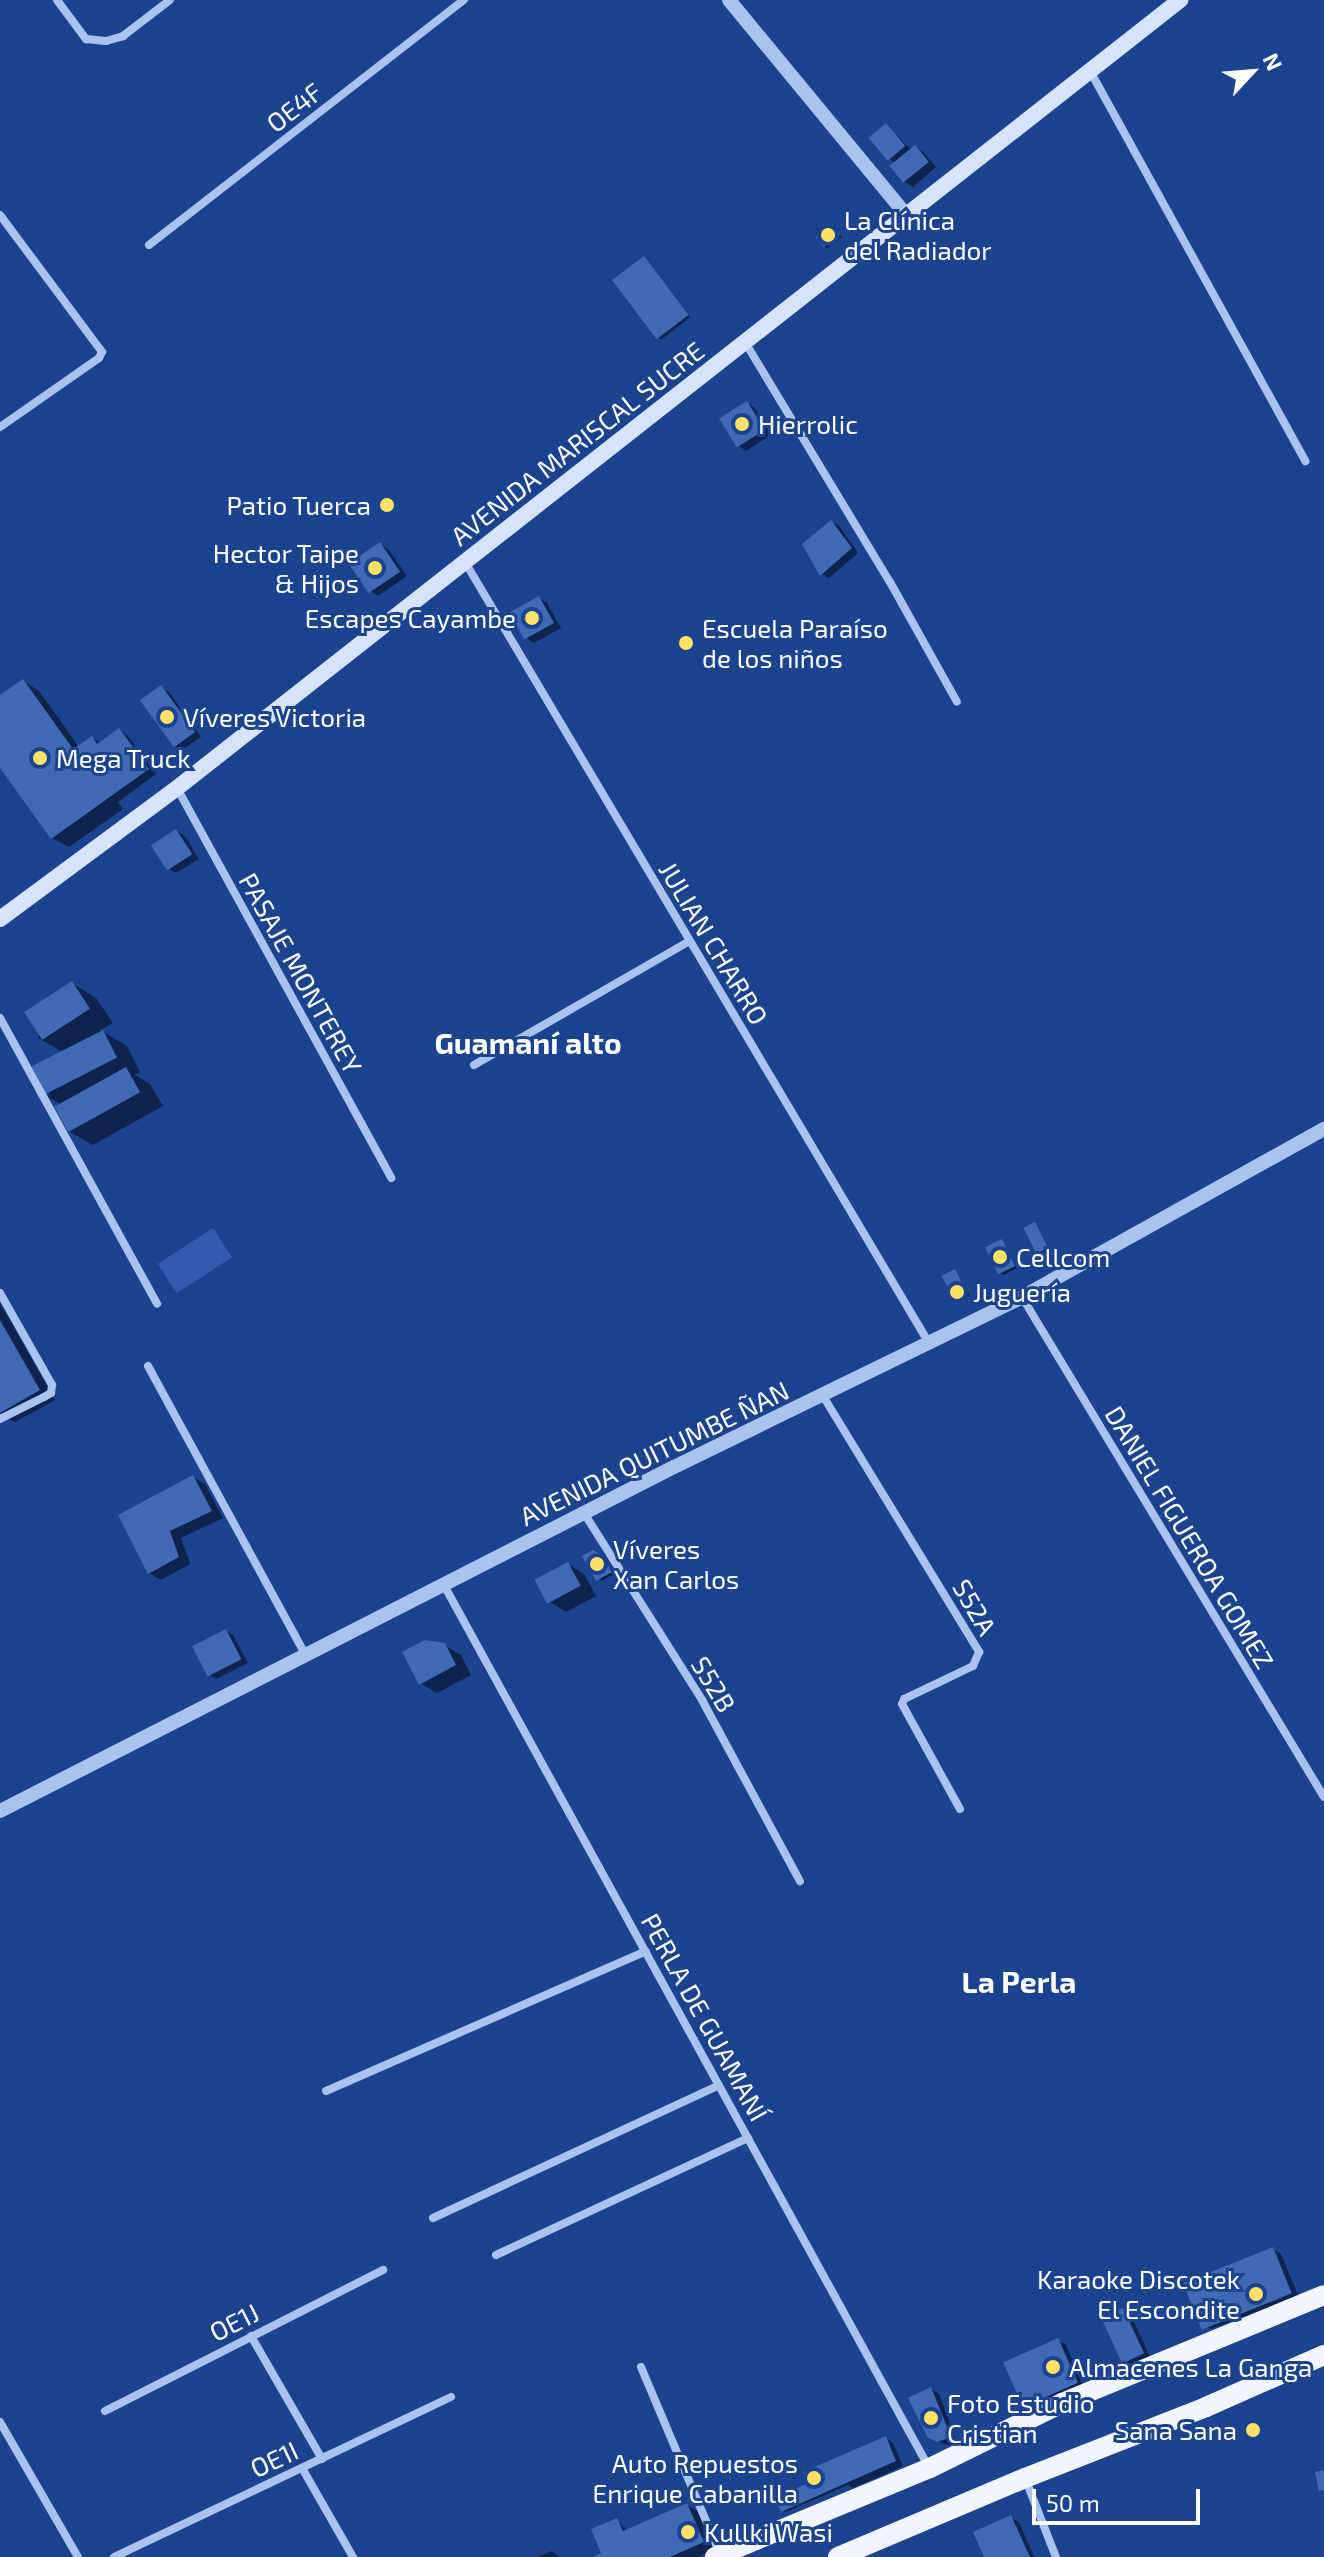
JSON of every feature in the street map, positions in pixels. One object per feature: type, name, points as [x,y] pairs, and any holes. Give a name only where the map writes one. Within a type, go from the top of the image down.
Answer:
[{"type":"main road","name":"AVENIDA MARISCAL SUCRE","points":[[0,919],[177,788],[1089,68],[1180,0]]},
{"type":"main road","points":[[718,2556],[930,2468],[1062,2403],[1324,2295]]},
{"type":"main road","points":[[838,2557],[1025,2478],[1206,2407],[1324,2355]]},
{"type":"street","points":[[57,0],[86,39],[106,41],[123,36],[170,0]]},
{"type":"street","name":"OE4F","points":[[149,245],[464,0]]},
{"type":"street","points":[[729,0],[906,215]]},
{"type":"street","points":[[1089,68],[1305,461]]},
{"type":"street","points":[[0,215],[102,352],[99,358],[0,427]]},
{"type":"street","points":[[745,342],[890,582],[957,702]]},
{"type":"street","name":"JULIAN CHARRO","points":[[465,562],[929,1343]]},
{"type":"street","name":"PASAJE MONTEREY","points":[[177,788],[391,1178]]},
{"type":"street","points":[[474,1065],[690,941]]},
{"type":"street","points":[[0,1018],[157,1304]]},
{"type":"street","name":"AVENIDA QUITUMBE ÑAN","points":[[0,1811],[305,1654],[445,1587],[584,1513],[1022,1297],[1324,1129]]},
{"type":"street","points":[[0,1293],[52,1385],[51,1393],[0,1419]]},
{"type":"street","name":"DANIEL FIGUEROA GOMEZ","points":[[1022,1297],[1324,1796]]},
{"type":"street","points":[[148,1366],[305,1654]]},
{"type":"street","name":"S52A","points":[[823,1396],[979,1652],[973,1666],[904,1699],[902,1704],[960,1809]]},
{"type":"street","name":"S52B","points":[[584,1513],[702,1700],[800,1881]]},
{"type":"street","name":"PERLA DE GUAMANÍ","points":[[445,1587],[930,2468]]},
{"type":"street","points":[[326,2091],[646,1951]]},
{"type":"street","points":[[433,2218],[719,2085]]},
{"type":"street","points":[[496,2255],[748,2138]]},
{"type":"street","name":"OE1J","points":[[105,2411],[383,2270]]},
{"type":"street","points":[[251,2336],[322,2459]]},
{"type":"street","points":[[641,2367],[718,2556]]},
{"type":"street","name":"OE1I","points":[[114,2557],[451,2397]]},
{"type":"street","points":[[0,2422],[78,2557]]},
{"type":"street","points":[[302,2468],[353,2557]]},
{"type":"street","points":[[1025,2478],[1056,2557]]},
{"type":"shaded area","points":[[213,1228],[232,1257],[177,1293],[158,1264]]},
{"type":"building","points":[[886,123],[905,146],[888,161],[868,138]]},
{"type":"building","points":[[915,145],[929,162],[903,183],[889,166]]},
{"type":"building","name":"La Clínica del Radiador","points":[[832,224],[840,234],[824,247],[816,237]]},
{"type":"building","points":[[644,256],[689,315],[657,339],[612,280]]},
{"type":"building","name":"Hierrolic","points":[[747,401],[765,430],[737,447],[719,418]]},
{"type":"building","points":[[831,520],[852,548],[820,576],[802,544]]},
{"type":"building","name":"Hector Taipe & Hijos","points":[[380,542],[400,572],[369,593],[348,563]]},
{"type":"building","name":"Escapes Cayambe","points":[[539,596],[554,623],[524,640],[509,612]]},
{"type":"building","name":"Mega Truck","points":[[23,679],[73,749],[92,736],[97,744],[119,728],[149,769],[51,839],[0,768],[0,695]]},
{"type":"building","name":"Víveres Victoria","points":[[161,685],[195,732],[174,747],[140,700]]},
{"type":"building","points":[[176,829],[192,854],[167,870],[151,845]]},
{"type":"building","points":[[72,981],[90,1009],[42,1040],[24,1012]]},
{"type":"building","points":[[103,1030],[117,1058],[46,1094],[32,1066]]},
{"type":"building","points":[[126,1067],[140,1092],[68,1132],[54,1107]]},
{"type":"building","points":[[1035,1222],[1048,1248],[1037,1254],[1023,1228]]},
{"type":"building","name":"Cellcom","points":[[1002,1239],[1015,1266],[998,1274],[985,1247]]},
{"type":"building","points":[[955,1269],[968,1294],[954,1301],[942,1276]]},
{"type":"building","points":[[0,1320],[40,1390],[0,1413]]},
{"type":"building","points":[[193,1475],[212,1511],[170,1531],[179,1557],[148,1574],[118,1515]]},
{"type":"building","name":"Víveres Xan Carlos","points":[[593,1550],[602,1555],[612,1572],[596,1581],[582,1556]]},
{"type":"building","points":[[568,1562],[581,1586],[547,1604],[534,1580]]},
{"type":"building","points":[[226,1629],[241,1659],[208,1677],[192,1646]]},
{"type":"building","points":[[425,1640],[445,1643],[456,1665],[419,1685],[402,1652]]},
{"type":"building","points":[[1273,2247],[1292,2293],[1202,2330],[1183,2283]]},
{"type":"building","points":[[1123,2308],[1144,2353],[1122,2363],[1101,2318]]},
{"type":"building","points":[[1058,2338],[1078,2383],[1023,2407],[1003,2362]]},
{"type":"building","name":"Foto Estudio Cristian","points":[[931,2387],[951,2437],[937,2442],[928,2438],[908,2398]]},
{"type":"building","points":[[886,2436],[896,2461],[781,2512],[775,2498],[808,2483],[803,2472]]},
{"type":"building","points":[[1324,2470],[1324,2490],[1319,2491],[1315,2472]]},
{"type":"building","points":[[687,2503],[704,2542],[670,2557],[593,2557],[601,2553],[591,2529],[617,2518],[623,2531]]},
{"type":"building","points":[[1011,2515],[1030,2557],[984,2557],[973,2532]]},
{"type":"place","name":"La Clínica del Radiador","points":[[828,235]]},
{"type":"place","name":"Hierrolic","points":[[742,424]]},
{"type":"place","name":"Patio Tuerca","points":[[387,505]]},
{"type":"place","name":"Hector Taipe & Hijos","points":[[375,568]]},
{"type":"place","name":"Escapes Cayambe","points":[[532,618]]},
{"type":"place","name":"Escuela Paraíso de los niños","points":[[686,643]]},
{"type":"place","name":"Víveres Victoria","points":[[167,717]]},
{"type":"place","name":"Mega Truck","points":[[40,758]]},
{"type":"place","name":"Cellcom","points":[[1000,1257]]},
{"type":"place","name":"Juguería","points":[[957,1292]]},
{"type":"place","name":"Víveres Xan Carlos","points":[[597,1564]]},
{"type":"place","name":"Karaoke Discotek El Escondite","points":[[1256,2294]]},
{"type":"place","name":"Almacenes La Ganga","points":[[1053,2367]]},
{"type":"place","name":"Foto Estudio Cristian","points":[[931,2418]]},
{"type":"place","name":"Sana Sana","points":[[1253,2430]]},
{"type":"place","name":"Auto Repuestos Enrique Cabanilla","points":[[814,2478]]},
{"type":"place","name":"Kullki Wasi","points":[[688,2532]]},
{"type":"district","name":"Guamaní alto","points":[[528,1042]]},
{"type":"district","name":"La Perla","points":[[1019,1981]]}]
